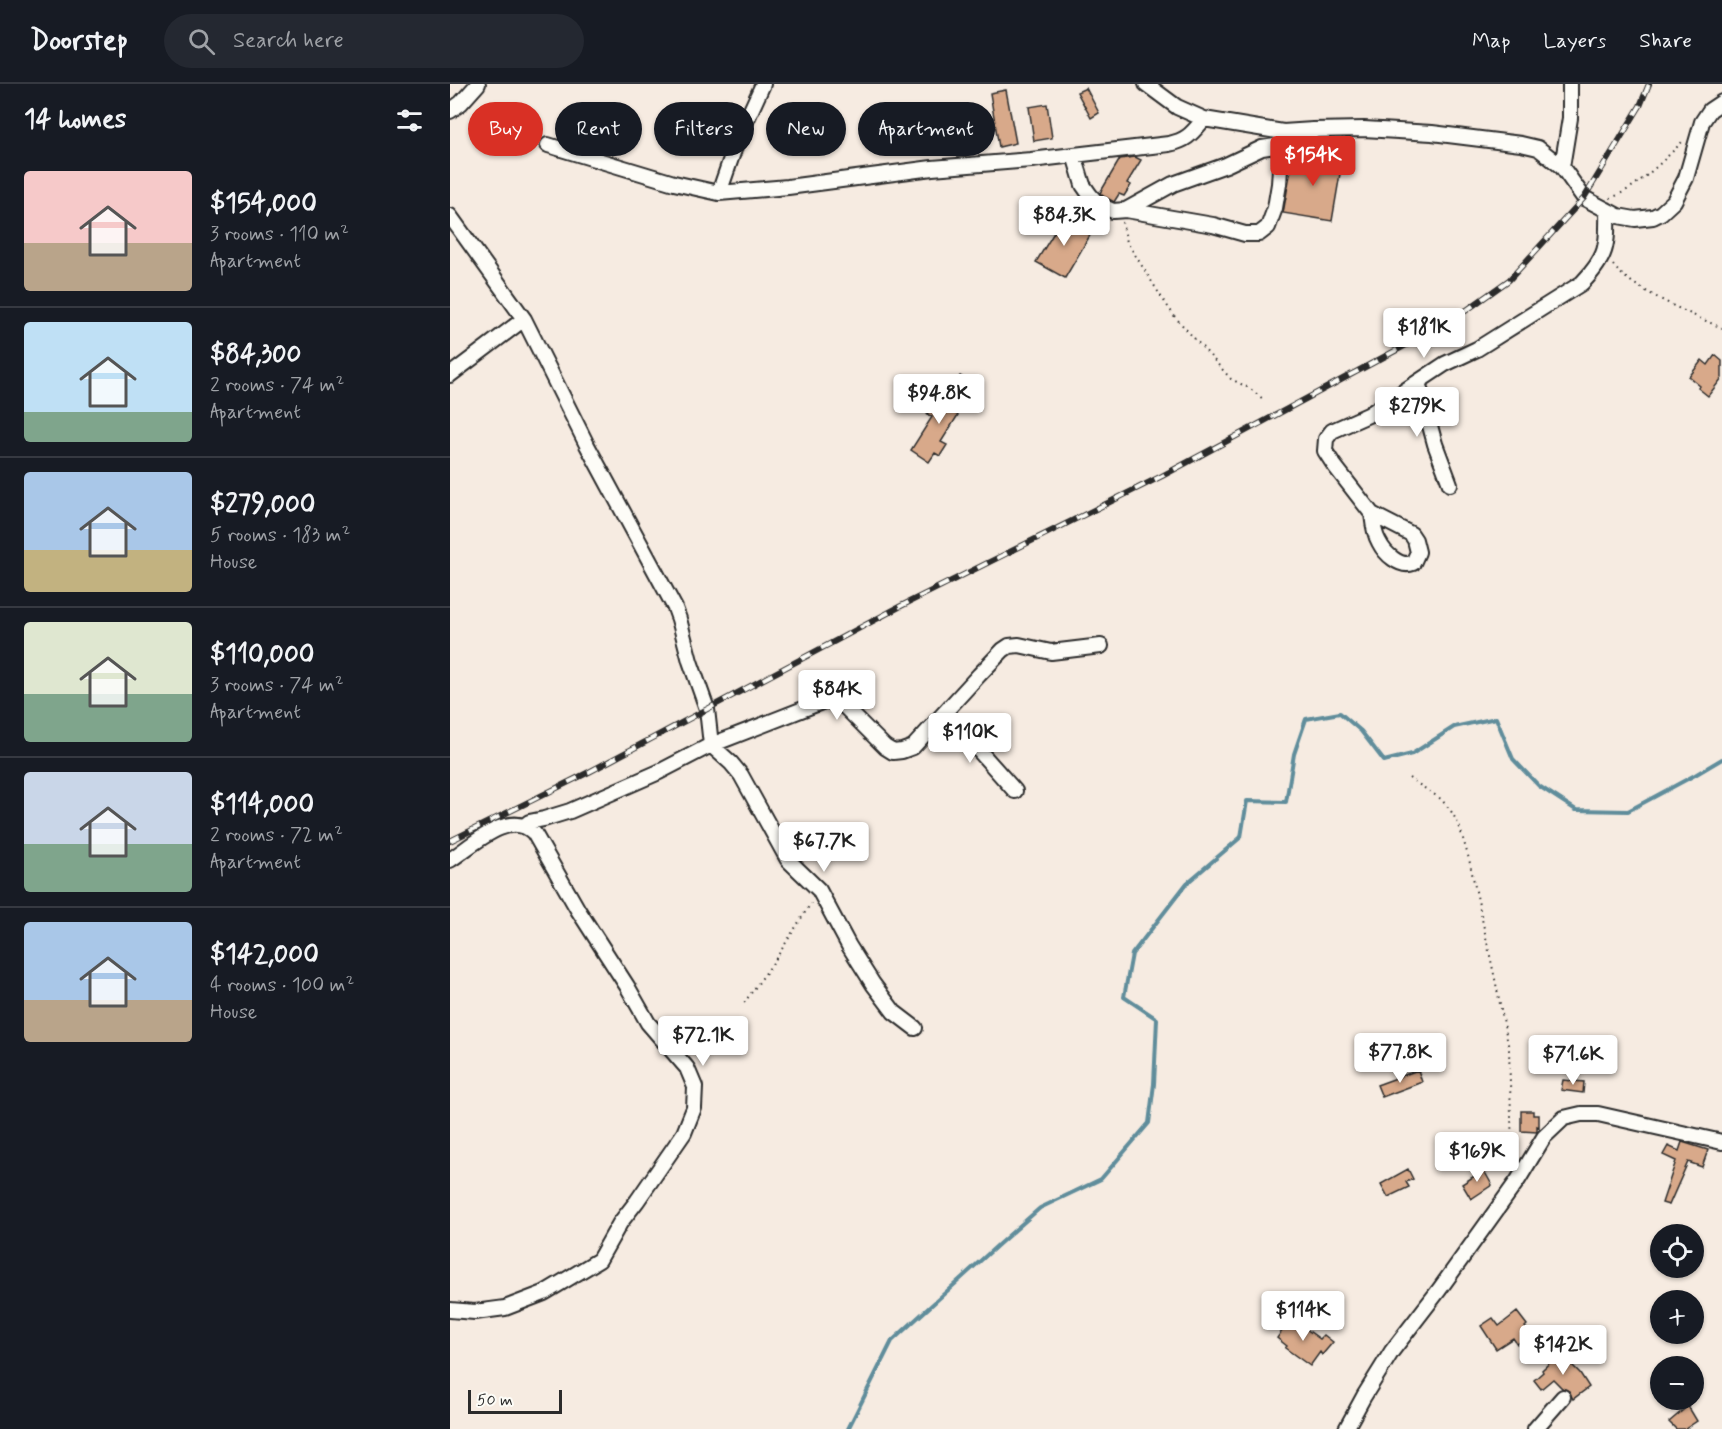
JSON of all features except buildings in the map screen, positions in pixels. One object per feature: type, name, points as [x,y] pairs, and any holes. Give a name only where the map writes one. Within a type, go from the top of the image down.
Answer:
[{"type":"street","points":[[450,111],[478,84]]},
{"type":"street","points":[[719,193],[737,141],[763,84]]},
{"type":"street","points":[[1562,167],[1570,118],[1570,84]]},
{"type":"street","points":[[1154,85],[1177,107],[1204,118],[1282,139]]},
{"type":"street","points":[[1123,210],[1173,184],[1226,165],[1282,139],[1313,130],[1364,129],[1490,139],[1538,148],[1562,167],[1584,198],[1618,216],[1635,219],[1653,217],[1668,207],[1679,194],[1702,122],[1710,110],[1722,102]]},
{"type":"street","points":[[548,145],[674,183],[719,193],[1183,141],[1204,118]]},
{"type":"street","points":[[1074,155],[1083,185],[1090,195],[1113,211],[1123,210],[1213,225],[1245,234],[1260,234],[1268,227],[1275,208],[1282,139]]},
{"type":"street","points":[[1372,514],[1325,451],[1326,440],[1332,431],[1368,415],[1445,364],[1477,350],[1582,283],[1594,270],[1606,249],[1606,210]]},
{"type":"street","points":[[450,216],[524,319],[587,444],[675,608],[707,709],[711,746],[741,775],[788,860],[819,890],[849,946],[873,984],[894,1012],[915,1028]]},
{"type":"street","points":[[450,375],[524,319]]},
{"type":"street","points":[[1418,382],[1435,444],[1450,484]]},
{"type":"street","points":[[525,826],[529,822],[570,811],[711,746],[818,702],[831,701],[843,705],[885,747],[893,752],[902,751],[913,747],[1009,646],[1019,645],[1051,652],[1101,646]]},
{"type":"street","points":[[943,715],[953,722],[1015,791]]},
{"type":"street","points":[[450,860],[501,827],[520,824],[528,826],[534,832],[578,910],[648,1023],[687,1068],[695,1087],[694,1108],[684,1133],[620,1223],[599,1260],[544,1293],[526,1301],[505,1308],[485,1311],[450,1310]]},
{"type":"street","points":[[1346,1429],[1392,1351],[1518,1180],[1544,1137],[1564,1118],[1581,1114],[1598,1114],[1722,1142]]},
{"type":"street","points":[[1535,1429],[1563,1397]]},
{"type":"path","points":[[1593,203],[1626,191],[1672,152],[1702,122]]},
{"type":"path","points":[[1123,210],[1127,242],[1175,317],[1231,379],[1249,388],[1263,399]]},
{"type":"path","points":[[1606,249],[1620,274],[1654,296],[1722,328]]},
{"type":"path","points":[[1409,778],[1441,799],[1451,811],[1469,859],[1509,1049],[1512,1149],[1518,1180]]},
{"type":"path","points":[[744,1003],[776,960],[819,890]]},
{"type":"waterway","points":[[848,1429],[892,1341],[1040,1208],[1101,1179],[1149,1123],[1154,1084],[1157,1019],[1124,997],[1132,954],[1187,883],[1241,837],[1247,801],[1286,802],[1294,754],[1306,719],[1340,713],[1361,731],[1384,761],[1412,754],[1454,727],[1496,718],[1513,759],[1539,786],[1576,810],[1628,811],[1722,759]]},
{"type":"railway","points":[[450,841],[589,772],[901,606],[1162,476],[1464,312],[1509,280],[1584,198],[1640,106],[1649,84]]}]
